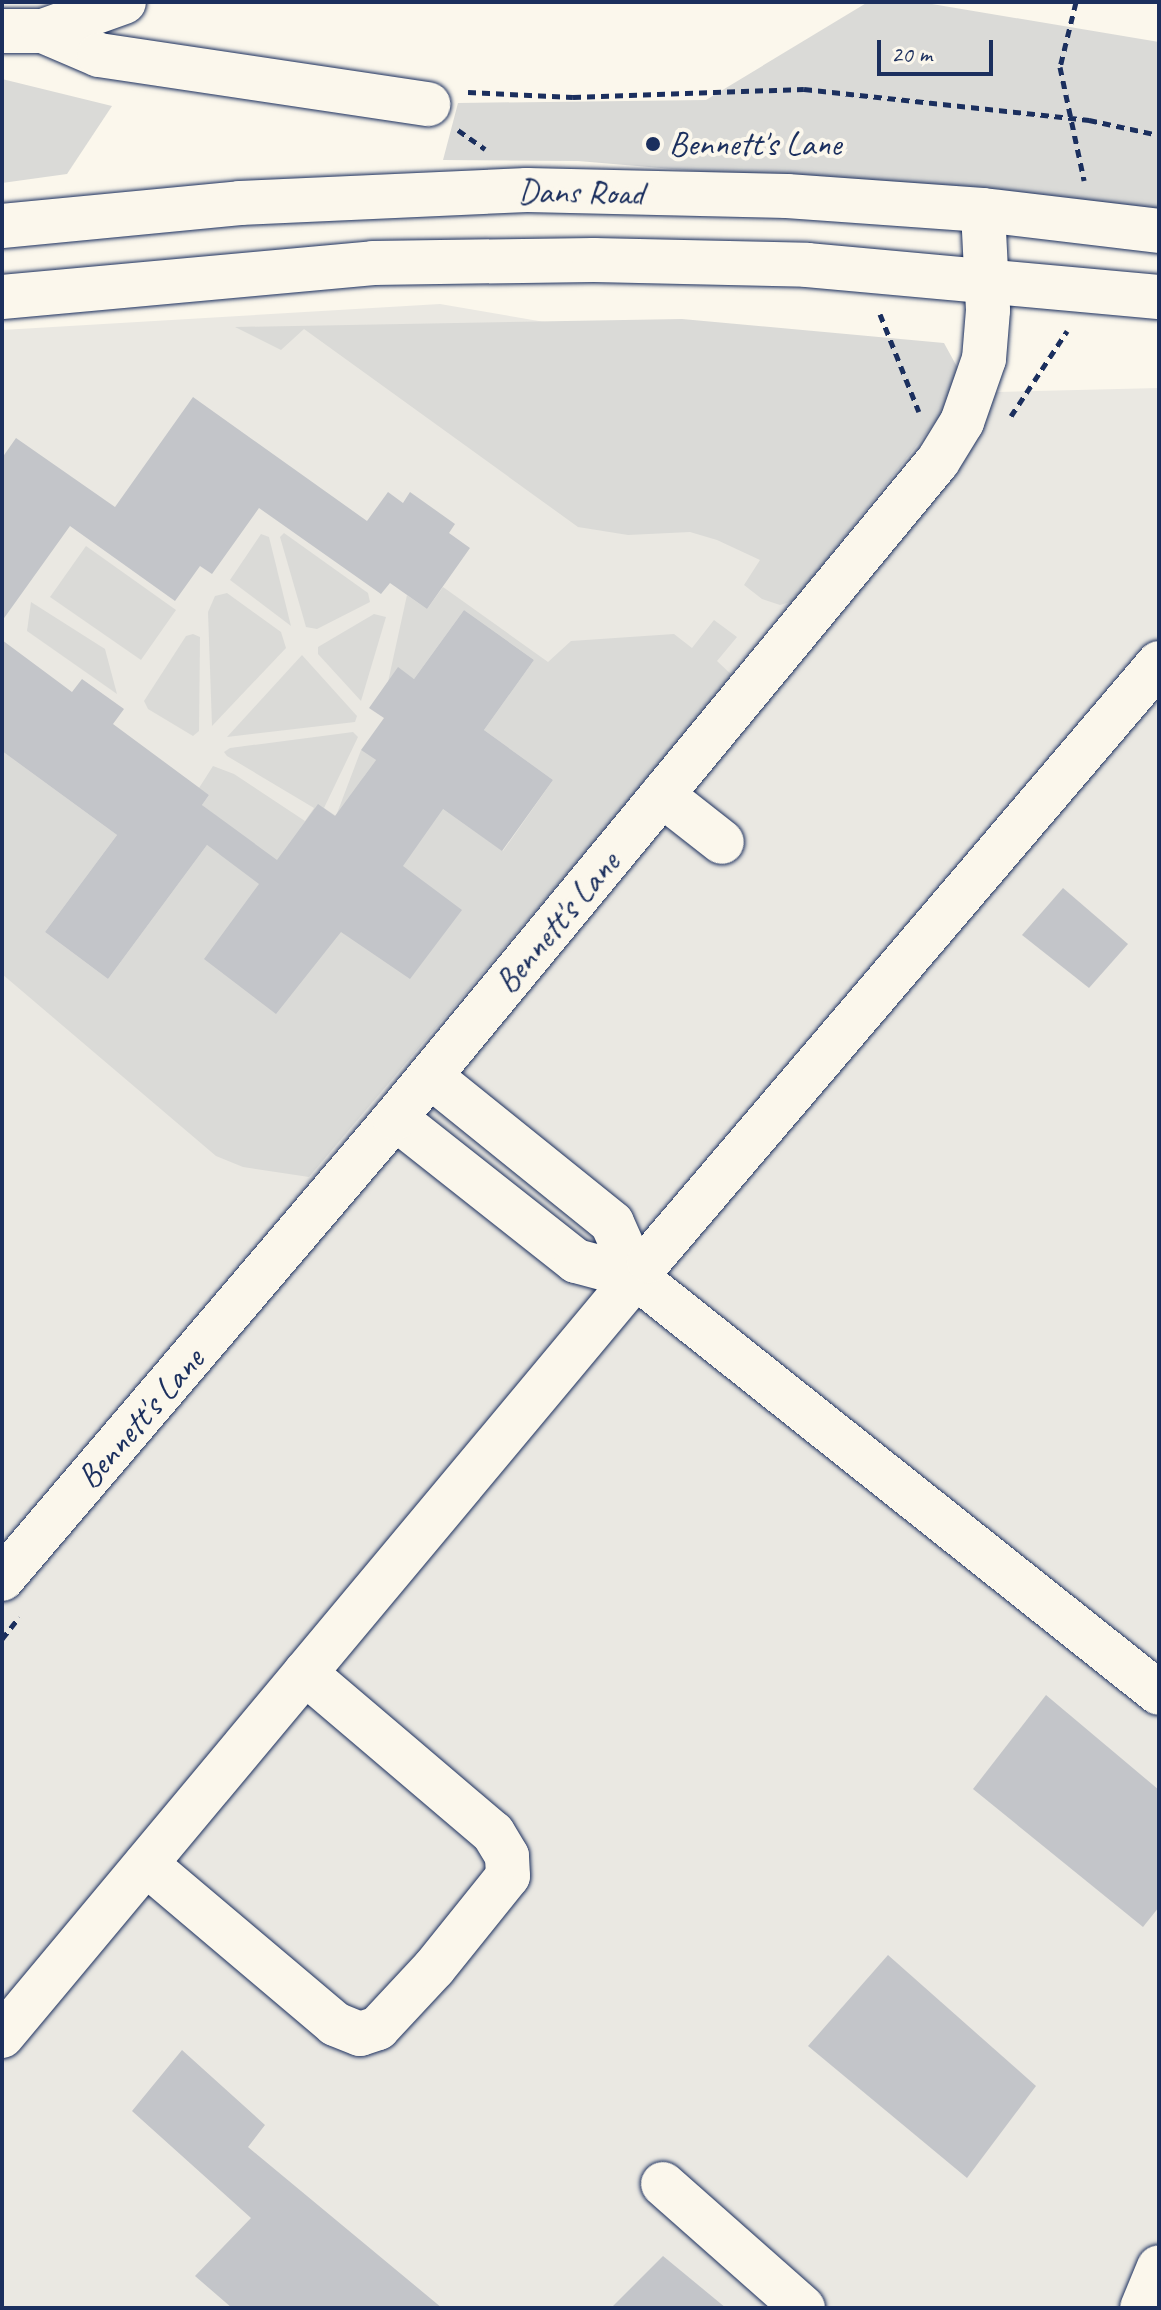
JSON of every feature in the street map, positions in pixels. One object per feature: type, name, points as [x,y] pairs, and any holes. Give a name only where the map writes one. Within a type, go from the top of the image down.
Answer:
[{"type":"main road","points":[[23,31],[124,2]]},
{"type":"main road","points":[[23,31],[99,55],[428,104]]},
{"type":"main road","name":"Dans Road","points":[[2,226],[240,203],[527,190],[787,196],[983,210],[1159,231]]},
{"type":"main road","name":"Bennett's Lane","points":[[2,1579],[430,1076],[952,439],[984,359],[988,278],[983,210]]},
{"type":"main road","name":"Dans Road","points":[[2,297],[373,263],[594,260],[807,265],[988,278],[1159,297]]},
{"type":"main road","points":[[2,2036],[636,1277],[1159,663]]},
{"type":"main road","points":[[662,795],[722,842]]},
{"type":"main road","points":[[430,1076],[612,1223],[636,1277]]},
{"type":"main road","points":[[395,1118],[576,1261],[636,1277],[1159,1693]]},
{"type":"main road","points":[[146,1864],[335,2024],[360,2034],[378,2028],[434,1968],[508,1876],[507,1856],[493,1833],[305,1673]]},
{"type":"main road","points":[[663,2184],[803,2308]]},
{"type":"main road","points":[[1142,2308],[1159,2267]]},
{"type":"path","points":[[1076,2],[1060,67],[1087,192]]},
{"type":"path","points":[[428,104],[435,90],[573,97],[804,89],[1069,120],[1159,135]]},
{"type":"path","points":[[874,298],[923,423]]},
{"type":"shaded area","points":[[868,2],[920,2],[1159,42],[1159,226],[791,179],[578,161],[443,160],[458,103],[706,100]]},
{"type":"shaded area","points":[[2,79],[112,106],[67,174],[2,183]]},
{"type":"shaded area","points":[[440,304],[959,393],[1159,388],[1159,2308],[2,2308],[2,330]]},
{"type":"shaded area","points":[[682,319],[944,343],[961,374],[958,393],[794,601],[780,605],[762,599],[744,585],[760,560],[717,540],[690,532],[628,535],[578,527],[304,329],[281,350],[235,327]]},
{"type":"shaded area","points":[[284,533],[368,593],[370,602],[317,629],[306,627],[280,537]]},
{"type":"shaded area","points":[[261,534],[269,537],[291,626],[230,580]]},
{"type":"shaded area","points":[[86,546],[176,610],[141,660],[50,597]]},
{"type":"shaded area","points":[[443,587],[548,662],[571,641],[674,634],[692,648],[714,620],[737,637],[717,661],[734,677],[309,1177],[243,1167],[216,1156],[2,974],[2,751],[117,835],[45,932],[108,979],[207,845],[219,854],[236,831],[202,805],[209,795],[199,788],[213,766],[234,774],[305,821],[314,808],[227,756],[224,752],[230,748],[353,732],[358,737],[324,808],[336,816],[361,750],[376,760],[363,778],[443,809],[503,851],[553,780],[484,730],[534,660],[464,610],[414,679],[398,668],[388,682],[407,595],[427,609]]},
{"type":"shaded area","points":[[227,593],[281,632],[286,648],[212,726],[208,612],[215,596]]},
{"type":"shaded area","points":[[31,602],[105,649],[117,694],[27,631]]},
{"type":"shaded area","points":[[374,614],[386,617],[361,701],[318,654],[318,647]]},
{"type":"shaded area","points":[[193,634],[200,637],[199,731],[193,736],[148,709],[144,701],[186,636]]},
{"type":"shaded area","points":[[302,655],[357,716],[355,722],[227,737]]},
{"type":"building","points":[[193,397],[367,521],[388,492],[403,503],[410,492],[455,524],[449,533],[470,548],[427,609],[390,583],[381,594],[259,508],[212,574],[200,566],[175,601],[70,526],[2,621],[2,458],[16,438],[115,507]]},
{"type":"building","points":[[464,610],[534,660],[484,730],[553,780],[502,851],[443,809],[403,866],[462,910],[410,979],[341,932],[276,1014],[204,959],[259,884],[207,845],[108,979],[45,932],[117,835],[2,751],[2,640],[72,692],[82,679],[124,709],[113,724],[209,795],[202,805],[277,860],[318,804],[335,816],[376,760],[361,750],[384,718],[369,708],[398,667],[414,679]]},
{"type":"building","points":[[1063,888],[1128,944],[1089,988],[1022,935]]},
{"type":"building","points":[[1046,1695],[1159,1790],[1159,1907],[1143,1927],[973,1789]]},
{"type":"building","points":[[888,1955],[1036,2086],[967,2178],[808,2046]]},
{"type":"building","points":[[182,2050],[265,2125],[248,2147],[442,2308],[232,2308],[195,2276],[251,2218],[132,2111]]},
{"type":"building","points":[[663,2256],[726,2308],[611,2308]]},
{"type":"place","name":"Bennett's Lane","points":[[653,144]]}]
